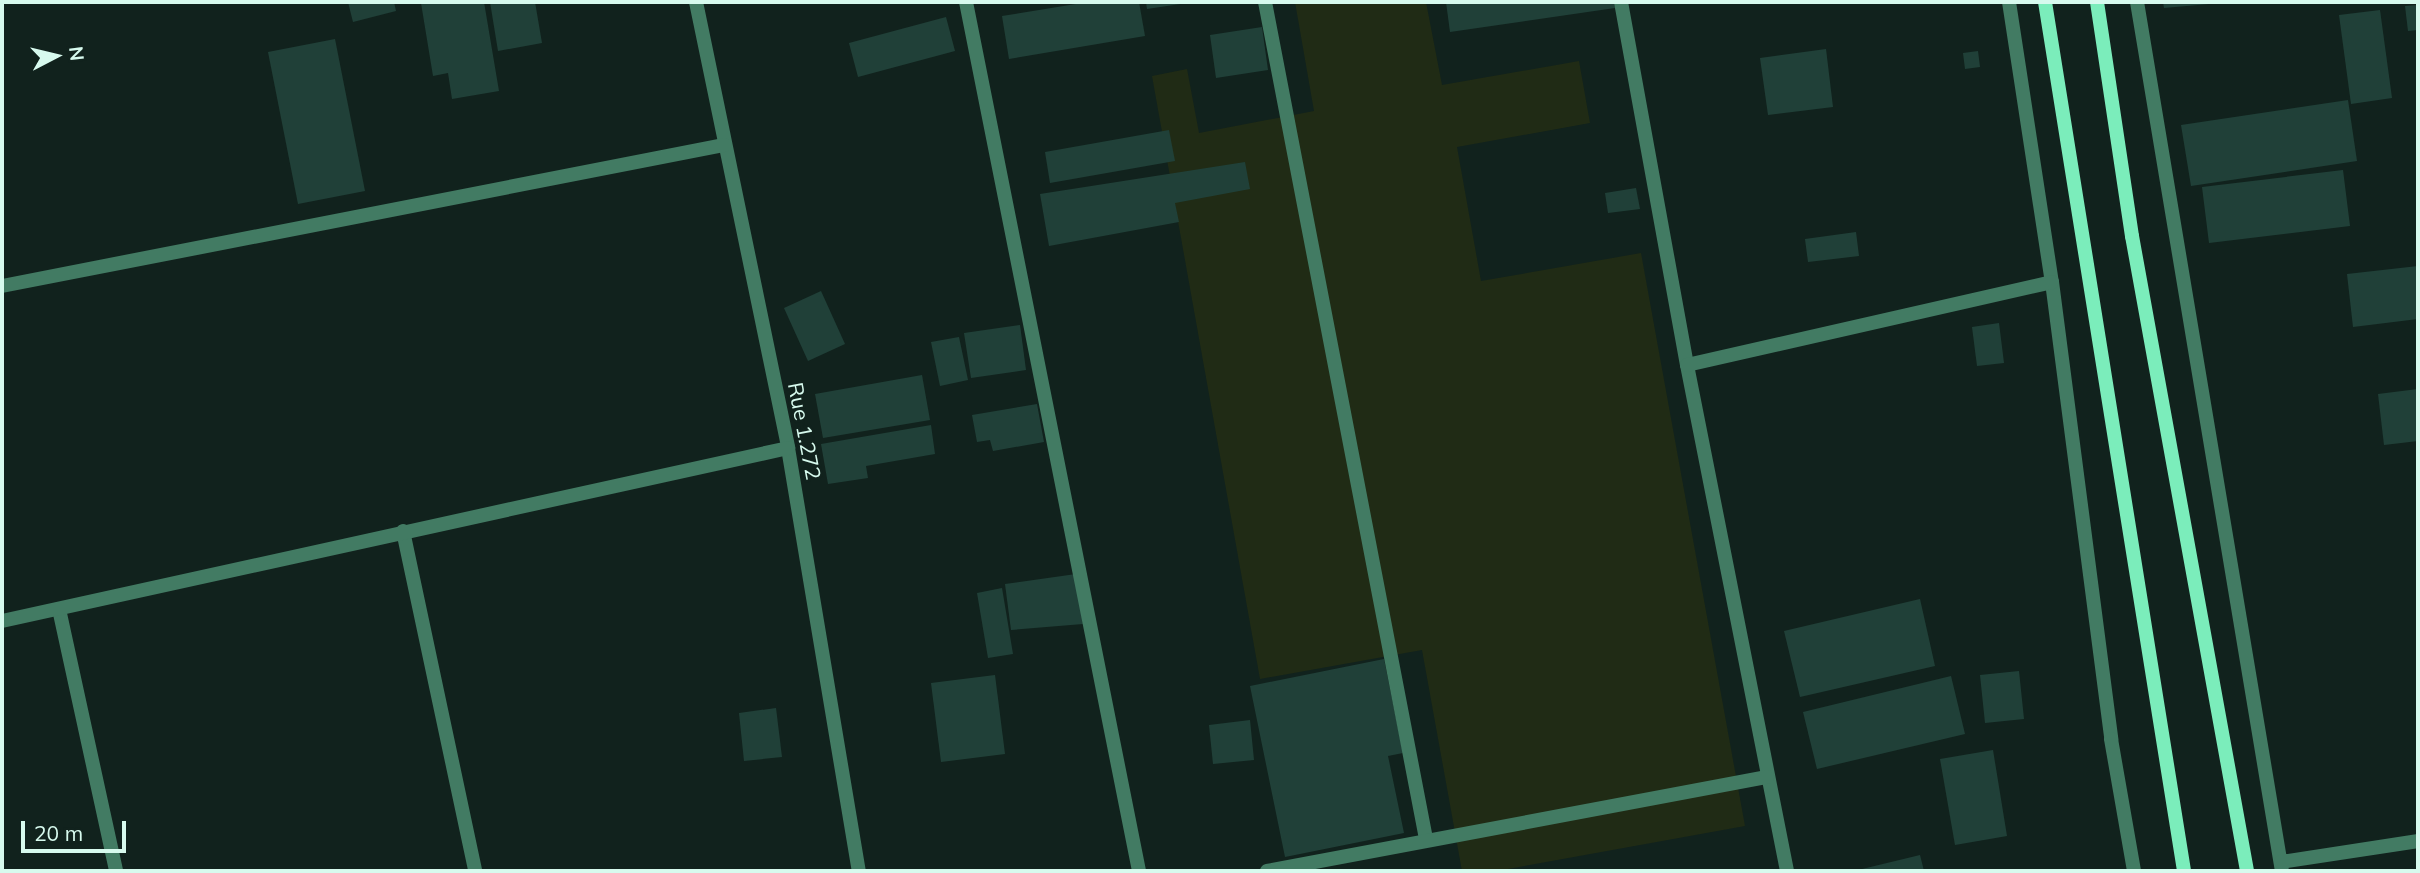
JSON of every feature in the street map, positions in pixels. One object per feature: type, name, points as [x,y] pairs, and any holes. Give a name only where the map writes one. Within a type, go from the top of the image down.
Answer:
[{"type":"street","name":"Rue 1.272","points":[[696,2],[788,448],[859,871]]},
{"type":"street","points":[[966,2],[1139,871]]},
{"type":"street","points":[[1265,2],[1426,839]]},
{"type":"street","points":[[1621,2],[1687,365],[1787,871]]},
{"type":"street","points":[[2009,2],[2052,282],[2111,739],[2134,871]]},
{"type":"street","points":[[2045,2],[2184,871]]},
{"type":"street","points":[[2097,2],[2132,236],[2247,871]]},
{"type":"street","points":[[2137,2],[2282,867],[2418,841]]},
{"type":"street","points":[[2,286],[724,145]]},
{"type":"street","points":[[1687,365],[2052,282]]},
{"type":"street","points":[[2,621],[788,448]]},
{"type":"street","points":[[403,531],[475,871]]},
{"type":"street","points":[[59,609],[116,871]]},
{"type":"street","points":[[1267,871],[1767,777]]},
{"type":"green space","points":[[1295,2],[1426,2],[1442,85],[1579,61],[1590,123],[1457,147],[1481,281],[1641,253],[1745,826],[1497,871],[1462,871],[1422,650],[1260,679],[1152,76],[1187,69],[1199,133],[1314,111]]},
{"type":"building","points":[[348,2],[394,2],[396,11],[353,22]]},
{"type":"building","points":[[484,2],[499,91],[452,99],[448,73],[433,76],[421,3]]},
{"type":"building","points":[[490,2],[535,2],[542,43],[498,51]]},
{"type":"building","points":[[1088,2],[1139,2],[1145,36],[1009,59],[1002,16]]},
{"type":"building","points":[[1146,2],[1187,2],[1187,3],[1147,9]]},
{"type":"building","points":[[1446,2],[1614,2],[1615,8],[1450,32]]},
{"type":"building","points":[[2163,2],[2209,2],[2209,4],[2164,8]]},
{"type":"building","points":[[2418,5],[2418,30],[2408,31],[2405,6]]},
{"type":"building","points":[[2380,10],[2392,98],[2351,104],[2339,15]]},
{"type":"building","points":[[946,17],[955,51],[858,77],[849,43]]},
{"type":"building","points":[[1262,27],[1268,70],[1216,78],[1210,35]]},
{"type":"building","points":[[335,39],[365,191],[298,204],[268,52]]},
{"type":"building","points":[[1826,49],[1833,107],[1768,115],[1760,58]]},
{"type":"building","points":[[1978,51],[1980,67],[1965,69],[1963,53]]},
{"type":"building","points":[[2348,100],[2357,161],[2191,186],[2181,125]]},
{"type":"building","points":[[1169,130],[1175,161],[1050,183],[1045,152]]},
{"type":"building","points":[[1245,162],[1250,189],[1175,203],[1179,222],[1049,246],[1040,194]]},
{"type":"building","points":[[2343,170],[2350,226],[2209,243],[2202,187]]},
{"type":"building","points":[[1636,188],[1640,209],[1608,213],[1605,193]]},
{"type":"building","points":[[1856,232],[1859,256],[1808,262],[1805,239]]},
{"type":"building","points":[[2418,266],[2418,319],[2353,327],[2347,274]]},
{"type":"building","points":[[821,291],[845,344],[808,361],[784,308]]},
{"type":"building","points":[[1999,323],[2004,363],[1977,366],[1972,327]]},
{"type":"building","points":[[1020,325],[1026,370],[971,378],[964,333]]},
{"type":"building","points":[[959,337],[968,380],[940,386],[931,342]]},
{"type":"building","points":[[922,375],[930,420],[823,438],[815,394]]},
{"type":"building","points":[[2418,389],[2418,441],[2384,445],[2378,394]]},
{"type":"building","points":[[1037,404],[1044,442],[993,451],[990,440],[977,442],[972,415]]},
{"type":"building","points":[[931,425],[935,454],[866,466],[868,478],[828,484],[821,444]]},
{"type":"building","points":[[1076,574],[1083,624],[1011,630],[1005,584]]},
{"type":"building","points":[[1002,588],[1013,654],[988,658],[977,593]]},
{"type":"building","points":[[1920,599],[1935,666],[1800,697],[1784,631]]},
{"type":"building","points":[[1384,659],[1403,753],[1388,756],[1404,833],[1285,857],[1250,686]]},
{"type":"building","points":[[2019,671],[2024,719],[1985,723],[1980,675]]},
{"type":"building","points":[[995,675],[1005,754],[941,762],[931,683]]},
{"type":"building","points":[[1951,676],[1965,734],[1817,769],[1803,712]]},
{"type":"building","points":[[776,708],[782,757],[744,761],[739,713]]},
{"type":"building","points":[[1250,720],[1254,760],[1213,764],[1209,725]]},
{"type":"building","points":[[1993,750],[2007,836],[1955,845],[1940,759]]},
{"type":"building","points":[[1920,855],[1924,871],[1858,871],[1858,870]]}]
